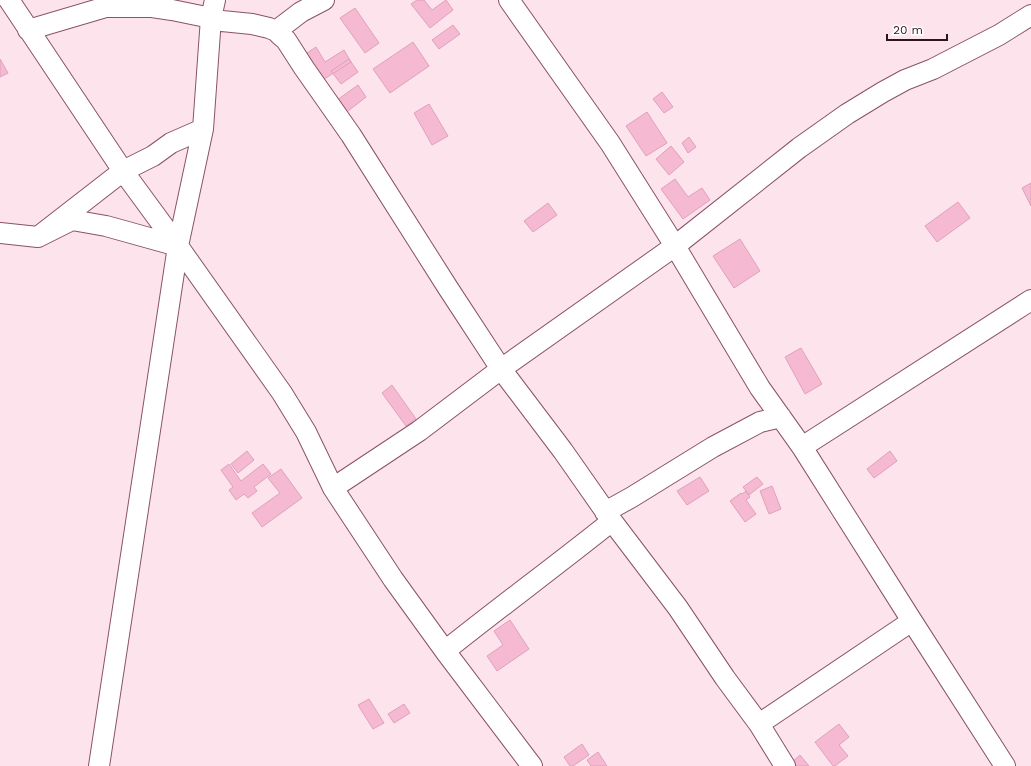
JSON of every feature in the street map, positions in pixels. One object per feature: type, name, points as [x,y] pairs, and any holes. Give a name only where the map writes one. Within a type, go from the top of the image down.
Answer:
[{"type":"street","points":[[9,0],[123,171],[282,393],[306,432],[333,488],[393,579],[445,652],[532,766]]},
{"type":"street","points":[[276,31],[301,12],[324,0]]},
{"type":"street","points":[[509,0],[610,143],[675,246],[760,388],[802,447],[1005,766]]},
{"type":"street","points":[[28,30],[106,7],[152,6],[172,10],[213,9]]},
{"type":"street","points":[[213,9],[222,21],[252,24],[269,28],[276,31],[286,40],[311,79],[351,135],[501,369],[678,608],[725,678],[759,724],[778,763]]},
{"type":"street","points":[[99,766],[178,246],[204,129],[213,9]]},
{"type":"street","points":[[333,488],[419,431],[501,369],[675,246],[799,148],[847,114],[905,80],[933,69],[999,35],[1031,15]]},
{"type":"street","points":[[38,237],[123,171],[152,156],[172,143],[204,129]]},
{"type":"street","points":[[0,233],[38,237],[72,220],[106,226],[178,246]]},
{"type":"street","points":[[802,447],[1031,300]]},
{"type":"street","points":[[445,652],[506,603],[561,562],[609,516],[719,444],[760,422],[781,417]]},
{"type":"street","points":[[759,724],[912,622]]},
{"type":"building","points":[[417,0],[424,0],[432,10],[446,0],[453,10],[430,28],[411,4]]},
{"type":"building","points":[[355,8],[379,43],[365,53],[340,18]]},
{"type":"building","points":[[453,25],[460,34],[439,49],[432,40]]},
{"type":"building","points":[[413,42],[429,66],[390,93],[373,69]]},
{"type":"building","points":[[316,47],[325,62],[344,50],[351,62],[321,81],[304,55]]},
{"type":"building","points":[[0,59],[8,73],[0,77]]},
{"type":"building","points":[[349,59],[358,72],[341,84],[331,71]]},
{"type":"building","points":[[358,85],[366,97],[343,115],[333,103]]},
{"type":"building","points":[[662,92],[673,107],[664,113],[653,99]]},
{"type":"building","points":[[429,104],[448,136],[432,145],[414,113]]},
{"type":"building","points":[[647,112],[667,143],[646,156],[626,126]]},
{"type":"building","points":[[689,137],[696,147],[688,153],[682,143]]},
{"type":"building","points":[[671,146],[684,162],[669,175],[656,159]]},
{"type":"building","points":[[675,179],[688,197],[702,188],[710,200],[683,219],[661,189]]},
{"type":"building","points":[[1031,183],[1031,206],[1022,188]]},
{"type":"building","points":[[958,202],[970,218],[937,242],[925,226]]},
{"type":"building","points":[[548,203],[557,215],[533,232],[524,221]]},
{"type":"building","points":[[740,239],[760,271],[734,288],[713,256]]},
{"type":"building","points":[[801,348],[822,384],[805,394],[785,357]]},
{"type":"building","points":[[392,385],[416,419],[406,426],[382,393]]},
{"type":"building","points":[[247,451],[254,460],[238,473],[231,464]]},
{"type":"building","points":[[890,451],[897,461],[874,478],[867,469]]},
{"type":"building","points":[[229,464],[241,481],[263,464],[271,474],[254,487],[257,491],[248,498],[244,494],[236,500],[229,490],[233,487],[221,470]]},
{"type":"building","points":[[281,469],[302,498],[262,527],[252,513],[280,493],[268,478]]},
{"type":"building","points":[[700,477],[709,491],[687,505],[677,491]]},
{"type":"building","points":[[757,477],[763,484],[749,495],[743,487]]},
{"type":"building","points":[[772,486],[781,509],[769,514],[760,491]]},
{"type":"building","points":[[746,491],[750,497],[746,500],[756,514],[745,522],[730,501]]},
{"type":"building","points":[[510,620],[529,649],[497,671],[487,656],[503,645],[494,631]]},
{"type":"building","points":[[369,699],[384,723],[373,729],[358,705]]},
{"type":"building","points":[[404,704],[410,713],[394,723],[388,714]]},
{"type":"building","points":[[839,724],[849,737],[839,745],[848,756],[833,766],[815,742]]},
{"type":"building","points":[[582,744],[589,755],[573,766],[570,766],[564,757]]},
{"type":"building","points":[[598,752],[607,766],[591,766],[587,760]]},
{"type":"building","points":[[800,755],[809,766],[793,766],[791,763]]}]
